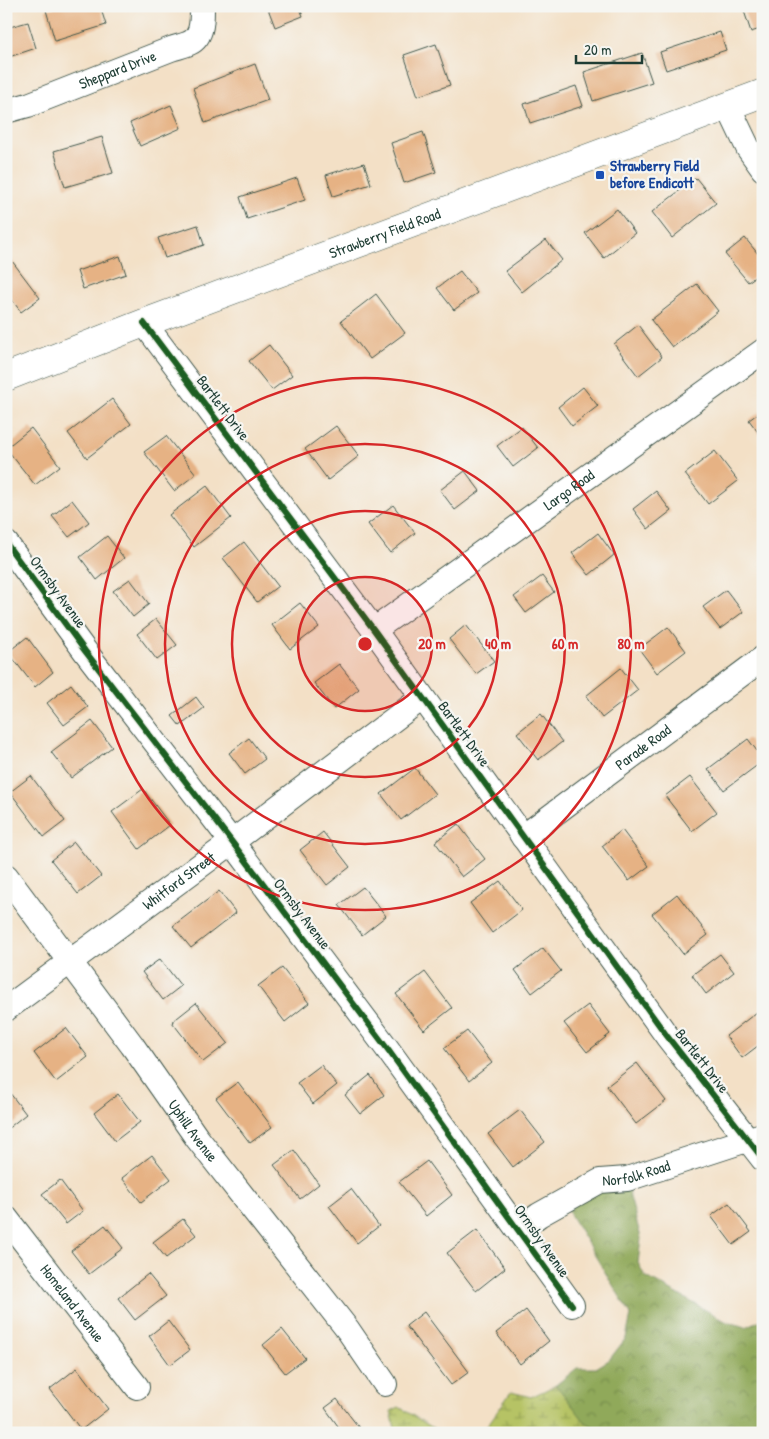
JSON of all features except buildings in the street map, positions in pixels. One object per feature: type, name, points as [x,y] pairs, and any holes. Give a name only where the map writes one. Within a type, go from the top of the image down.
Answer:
[{"type":"street","name":"Sheppard Drive","points":[[6,111],[194,41],[201,28],[202,6]]},
{"type":"street","name":"Strawberry Field Road","points":[[6,377],[763,93]]},
{"type":"street","points":[[728,106],[748,148],[763,169]]},
{"type":"street","name":"Bartlett Drive","points":[[144,324],[374,630],[667,1036],[756,1137],[763,1160]]},
{"type":"street","name":"Largo Road","points":[[374,630],[763,351]]},
{"type":"street","name":"Ormsby Avenue","points":[[6,542],[85,651],[386,1047],[572,1305]]},
{"type":"street","name":"Parade Road","points":[[523,837],[763,658]]},
{"type":"street","name":"Whitford Street","points":[[6,1009],[232,842],[422,698]]},
{"type":"street","name":"Uphill Avenue","points":[[6,876],[132,1045],[197,1138],[348,1330],[385,1384]]},
{"type":"street","name":"Norfolk Road","points":[[519,1230],[539,1215],[600,1182],[627,1179],[756,1137]]},
{"type":"street","name":"Homeland Avenue","points":[[6,1218],[137,1387]]},
{"type":"green space","points":[[626,1182],[641,1238],[638,1263],[645,1276],[727,1322],[746,1327],[763,1319],[763,1433],[605,1433],[585,1422],[556,1385],[577,1368],[596,1368],[609,1360],[626,1338],[631,1315],[568,1211],[566,1204]]},
{"type":"green space","points":[[556,1385],[585,1422],[605,1433],[482,1433],[511,1392],[531,1397]]},
{"type":"green space","points":[[399,1407],[441,1433],[396,1433],[391,1411]]},
{"type":"cycle path","points":[[144,323],[374,630],[667,1036],[763,1159]]},
{"type":"cycle path","points":[[6,543],[85,651],[386,1047],[572,1305]]},
{"type":"place","name":"Strawberry Field before Endicott","points":[[600,175]]}]
